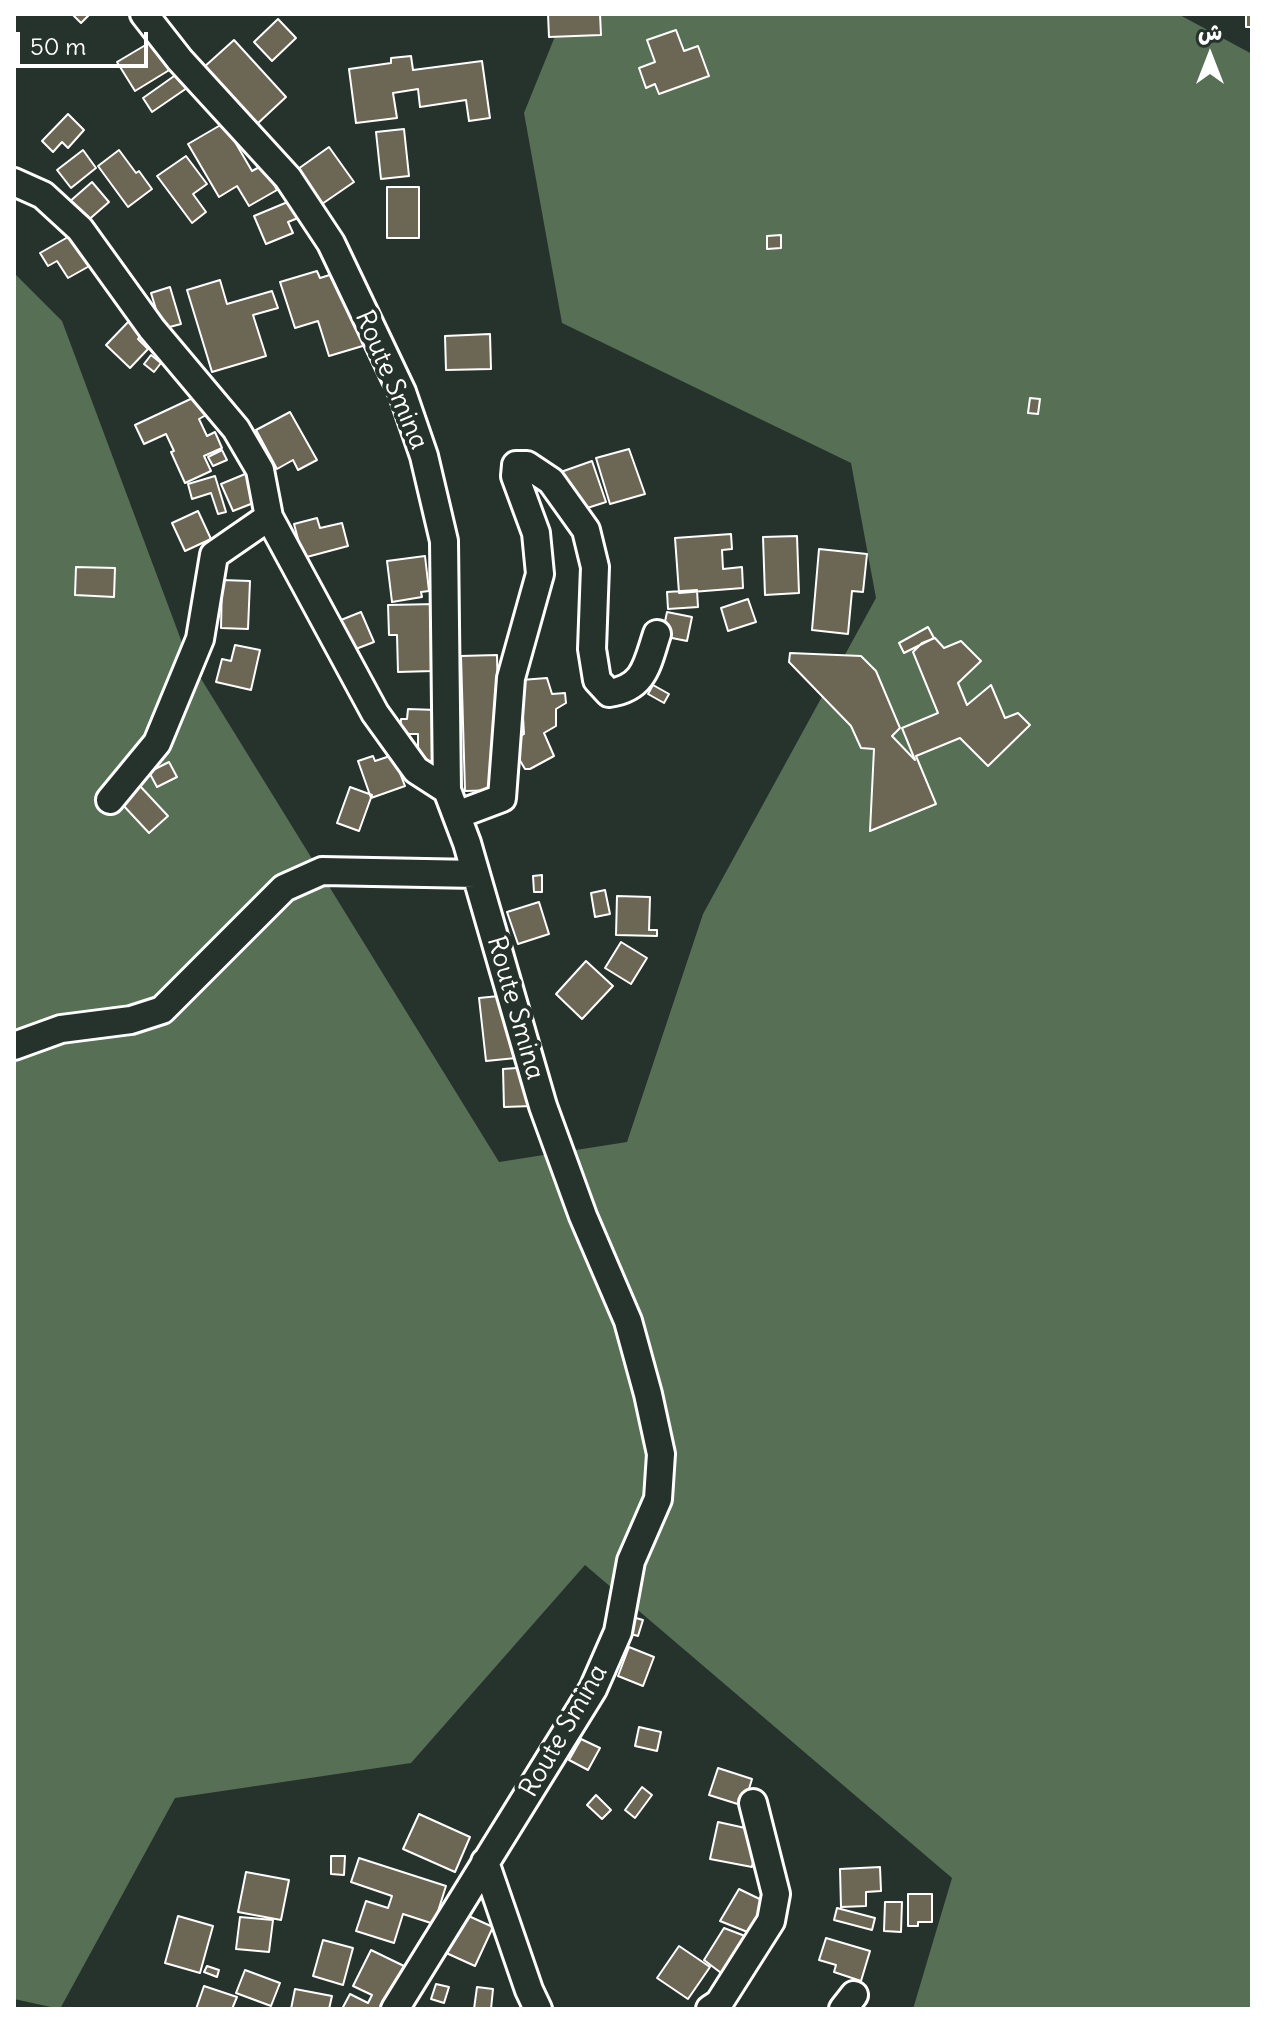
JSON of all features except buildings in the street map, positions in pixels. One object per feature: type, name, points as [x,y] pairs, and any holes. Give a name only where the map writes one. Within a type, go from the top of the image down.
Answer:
[{"type":"street","name":"Route Smina","points":[[144,14],[180,60],[288,178],[331,243],[402,392],[424,456],[444,541],[452,802],[543,1106],[583,1216],[628,1321],[661,1454],[658,1499],[631,1561],[618,1632],[593,1689],[395,2009]]},
{"type":"street","points":[[14,182],[43,195],[80,229],[152,329],[236,429],[260,470],[269,517],[375,713],[416,770],[452,802],[502,798],[511,678],[540,574],[536,533],[515,476],[516,465],[527,465],[551,481],[586,530],[595,567],[592,649],[597,680],[609,693],[627,690],[643,674],[657,634]]},
{"type":"street","points":[[110,800],[157,743],[200,639],[214,555],[269,517]]},
{"type":"street","points":[[14,1046],[61,1029],[131,1020],[162,1010],[284,888],[322,871],[476,874]]},
{"type":"street","points":[[721,2007],[771,1921],[776,1894],[753,1803]]},
{"type":"street","points":[[485,1862],[538,2009]]},
{"type":"green space","points":[[564,14],[1178,14],[1252,54],[1252,2009],[913,2009],[952,1878],[585,1565],[411,1763],[175,1798],[60,2009],[14,1999],[14,273],[62,321],[187,656],[499,1162],[627,1142],[703,914],[876,598],[851,463],[562,323],[524,113]]}]
